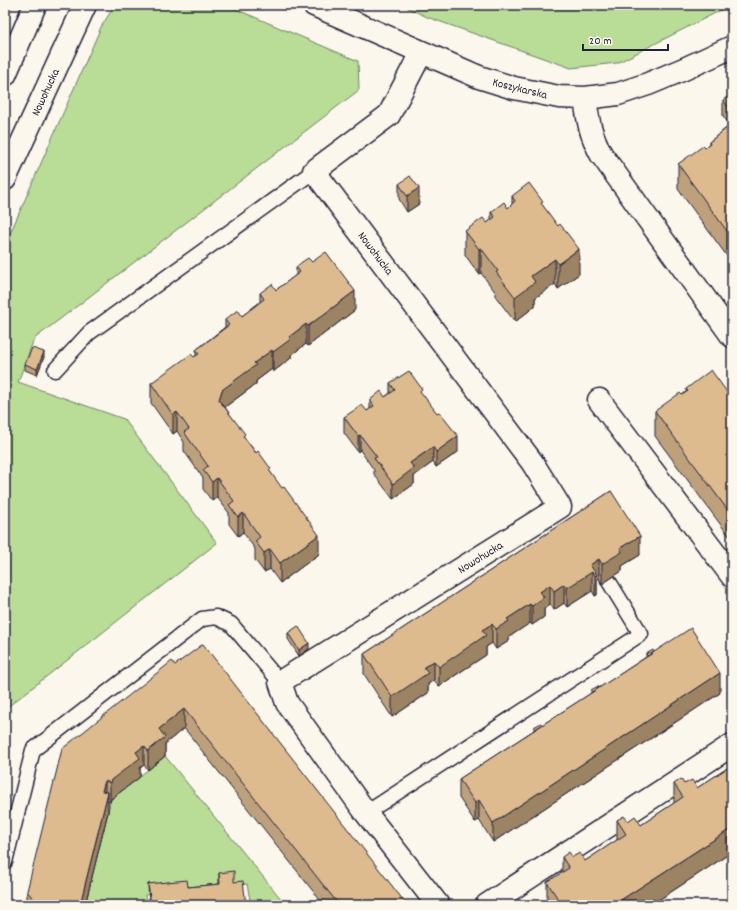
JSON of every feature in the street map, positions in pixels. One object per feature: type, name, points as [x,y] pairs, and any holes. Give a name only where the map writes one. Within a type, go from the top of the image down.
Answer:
[{"type":"street","points":[[5,75],[35,5]]},
{"type":"street","name":"Nowohucka","points":[[5,179],[85,5]]},
{"type":"street","name":"Koszykarska","points":[[314,5],[478,77],[514,88],[559,97],[585,98],[618,94],[684,70],[732,47]]},
{"type":"street","points":[[314,171],[389,115],[421,53]]},
{"type":"street","points":[[585,98],[592,138],[600,154],[732,336]]},
{"type":"street","name":"Nowohucka","points":[[280,682],[560,507],[532,462],[314,171]]},
{"type":"street","points":[[599,400],[732,576]]},
{"type":"street","points":[[280,682],[286,703],[366,813],[438,905]]},
{"type":"street","points":[[487,905],[732,745]]},
{"type":"lane","points":[[55,370],[89,333],[314,171]]},
{"type":"lane","points":[[366,813],[641,634],[608,580]]},
{"type":"lane","points":[[5,862],[32,750],[202,619],[216,617],[230,624],[280,682]]},
{"type":"green space","points":[[115,5],[226,5],[358,61],[359,90],[34,339],[18,382],[124,419],[217,543],[5,709],[5,245],[101,27]]},
{"type":"green space","points":[[402,5],[731,5],[617,63],[571,68],[427,17]]},
{"type":"green space","points":[[165,756],[286,905],[251,905],[247,884],[145,895],[146,905],[85,905],[111,799]]},
{"type":"building","points":[[732,94],[732,112],[723,100]]},
{"type":"building","points":[[732,124],[732,238],[678,164],[703,146],[705,148],[710,144],[709,142]]},
{"type":"building","points":[[410,176],[419,188],[407,196],[399,184]]},
{"type":"building","points":[[529,183],[543,202],[541,203],[558,226],[560,224],[579,249],[558,264],[555,259],[531,276],[535,282],[515,297],[496,272],[498,271],[481,248],[479,249],[465,231],[483,218],[487,223],[495,217],[491,212],[504,202],[508,208],[515,201],[512,196]]},
{"type":"building","points":[[326,252],[355,291],[308,326],[306,324],[289,337],[291,339],[273,352],[272,350],[254,363],[256,365],[222,390],[219,400],[245,434],[243,436],[256,453],[258,451],[282,488],[284,487],[319,535],[280,563],[270,549],[264,553],[255,541],[260,537],[243,513],[238,517],[229,505],[234,501],[217,478],[212,482],[203,470],[208,466],[184,432],[189,429],[177,412],[173,415],[151,383],[191,354],[194,357],[199,354],[196,350],[229,325],[225,320],[238,310],[242,316],[264,299],[260,293],[272,284],[276,290],[300,272],[296,267],[302,262],[308,258],[312,262]]},
{"type":"building","points":[[32,348],[44,352],[37,369],[25,364]]},
{"type":"building","points":[[711,370],[732,399],[732,516],[655,411],[680,393],[682,395],[688,391],[686,389]]},
{"type":"building","points":[[409,371],[422,389],[420,391],[437,413],[439,412],[458,436],[436,452],[433,447],[410,463],[414,468],[393,484],[374,458],[377,457],[360,435],[358,436],[344,417],[362,405],[367,411],[374,406],[370,400],[381,391],[385,397],[395,390],[390,383]]},
{"type":"building","points":[[611,491],[640,536],[620,548],[622,552],[602,564],[599,559],[590,565],[597,575],[595,576],[592,572],[567,588],[564,584],[554,591],[550,585],[540,592],[544,597],[532,606],[530,604],[507,619],[509,621],[496,629],[492,624],[482,630],[486,635],[439,667],[434,661],[424,667],[428,673],[392,697],[364,654]]},
{"type":"building","points":[[298,626],[309,643],[299,650],[288,633]]},
{"type":"building","points":[[691,628],[720,673],[493,823],[479,800],[475,803],[459,779]]},
{"type":"building","points":[[203,644],[407,905],[339,905],[184,709],[159,729],[165,737],[148,751],[144,746],[136,752],[140,758],[111,780],[110,783],[105,781],[102,791],[108,792],[80,905],[38,905],[27,891],[62,749],[172,661],[175,665]]},
{"type":"building","points":[[653,650],[654,652],[648,656],[646,654]]},
{"type":"building","points":[[598,686],[599,688],[592,692],[591,690]]},
{"type":"building","points":[[541,723],[542,725],[535,729],[534,727]]},
{"type":"building","points":[[732,765],[732,828],[613,905],[562,905],[547,882],[569,868],[562,857],[569,852],[572,857],[580,853],[585,861],[626,834],[617,820],[624,816],[628,821],[635,816],[641,825],[683,797],[674,784],[681,779],[684,784],[692,780],[697,788]]},
{"type":"building","points":[[234,871],[234,882],[243,881],[246,905],[151,905],[148,884],[187,880],[188,887],[220,884],[219,873]]}]
